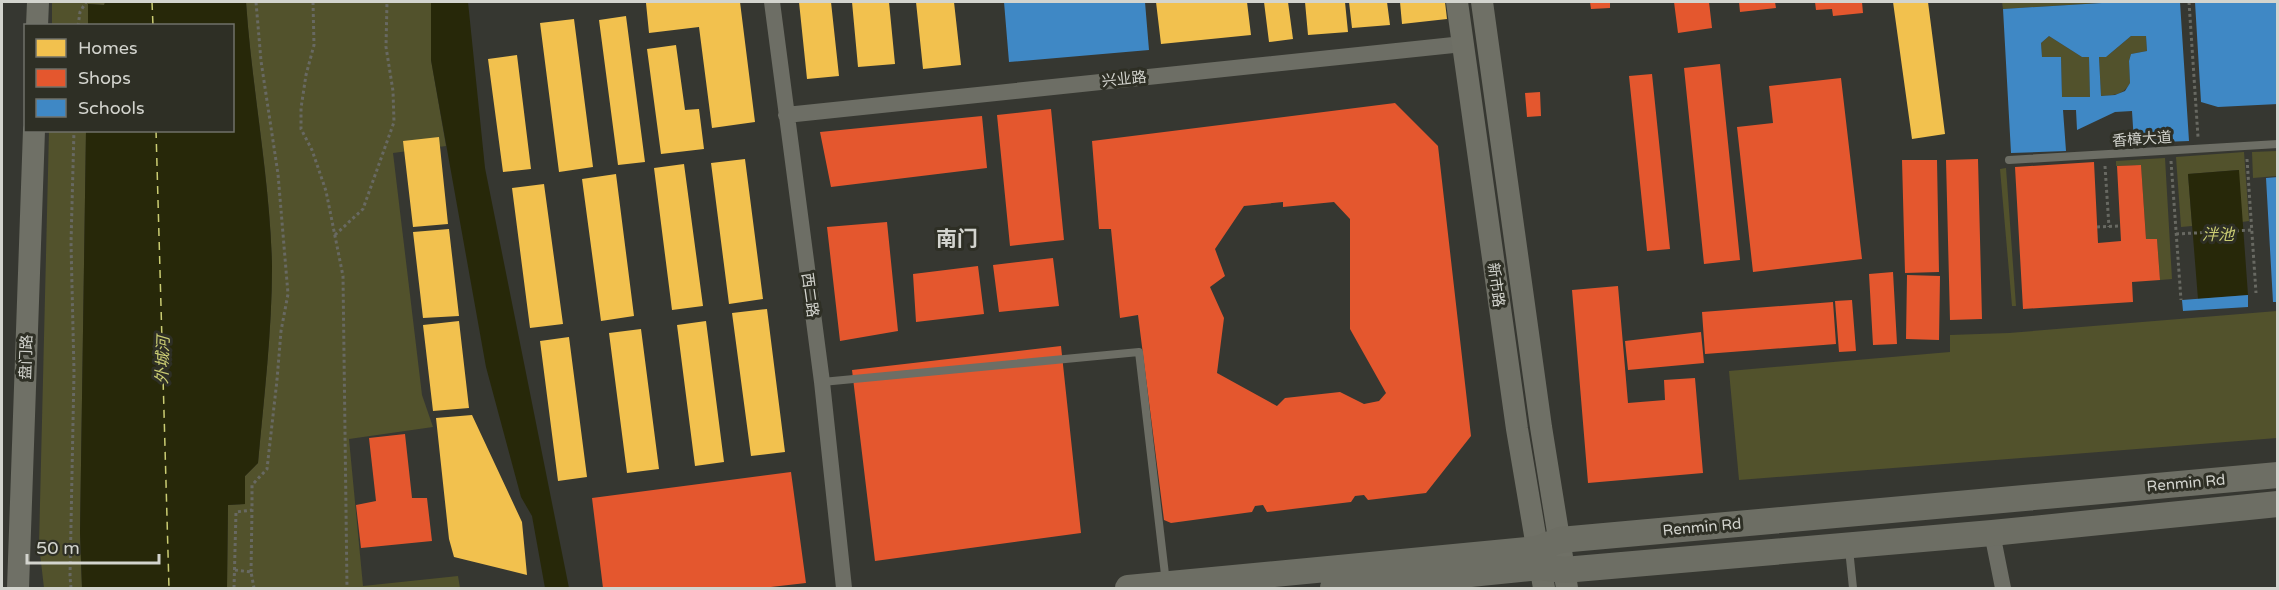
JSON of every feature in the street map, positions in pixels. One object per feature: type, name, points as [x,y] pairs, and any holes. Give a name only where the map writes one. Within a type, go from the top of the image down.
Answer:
[{"type":"main road","points":[[37,24],[38,2]]},
{"type":"main road","name":"新市路","points":[[1457,2],[1517,429],[1552,567]]},
{"type":"main road","name":"新市路","points":[[1482,2],[1541,427],[1552,567]]},
{"type":"main road","name":"盘门路","points":[[13,586],[34,132]]},
{"type":"main road","name":"Renmin Rd","points":[[1128,588],[1166,584],[1552,567],[2277,475]]},
{"type":"main road","name":"Renmin Rd","points":[[1333,588],[1552,567],[1848,546],[2277,504]]},
{"type":"street","name":"西二路","points":[[772,2],[822,382],[844,588]]},
{"type":"street","name":"兴业路","points":[[786,115],[1462,44]]},
{"type":"street","points":[[1992,533],[2003,588]]},
{"type":"lane","name":"香樟大道","points":[[2009,160],[2277,144]]},
{"type":"lane","points":[[822,382],[1140,352],[1166,584]]},
{"type":"lane","points":[[1848,546],[1853,588]]},
{"type":"path","points":[[78,24],[80,12],[86,2]]},
{"type":"path","points":[[254,588],[251,572],[252,485],[267,470],[278,380],[281,331],[288,294],[278,174],[261,61],[256,2]]},
{"type":"path","points":[[313,2],[314,45],[306,75],[301,108],[301,129],[312,150],[326,191],[343,276],[347,588]]},
{"type":"path","points":[[335,235],[363,209],[394,122],[393,91],[386,47],[387,2]]},
{"type":"path","points":[[2189,2],[2199,148]]},
{"type":"path","points":[[71,588],[74,372],[71,243],[74,132]]},
{"type":"path","points":[[2246,145],[2256,293]]},
{"type":"path","points":[[2170,151],[2181,300]]},
{"type":"path","points":[[2105,171],[2109,227]]},
{"type":"path","points":[[2097,227],[2120,226]]},
{"type":"path","points":[[2176,234],[2252,230]]},
{"type":"path","points":[[234,588],[236,512],[252,510]]},
{"type":"path","points":[[235,570],[251,572]]},
{"type":"shaded area","points":[[52,2],[105,2],[105,5],[88,4],[88,24],[52,24]]},
{"type":"shaded area","points":[[246,2],[431,2],[431,60],[446,146],[393,153],[422,395],[433,427],[349,439],[363,586],[458,576],[460,588],[227,588],[228,505],[245,504],[245,476],[258,463],[272,291],[271,233]]},
{"type":"shaded area","points":[[2002,2],[2118,2],[2003,9]]},
{"type":"shaded area","points":[[2049,36],[2082,57],[2089,57],[2090,97],[2062,97],[2061,57],[2042,57],[2041,43]]},
{"type":"shaded area","points":[[2131,36],[2146,36],[2147,51],[2131,54],[2130,83],[2124,90],[2114,95],[2101,96],[2099,57],[2106,57]]},
{"type":"shaded area","points":[[49,132],[86,132],[80,533],[82,588],[44,588],[39,545]]},
{"type":"shaded area","points":[[2277,151],[2277,176],[2253,178],[2252,152]]},
{"type":"shaded area","points":[[2244,152],[2249,221],[2242,222],[2238,170],[2188,174],[2192,226],[2181,227],[2176,157]]},
{"type":"shaded area","points":[[2165,158],[2172,279],[2160,280],[2157,239],[2146,239],[2141,165],[2116,166],[2116,161]]},
{"type":"shaded area","points":[[2006,168],[2016,306],[2012,306],[2000,169]]},
{"type":"shaded area","points":[[2277,311],[2277,438],[1739,480],[1729,371],[1950,352],[1950,335],[2009,333]]},
{"type":"water","name":"外城河","points":[[105,2],[246,2],[271,233],[272,291],[258,463],[245,476],[245,504],[228,505],[227,588],[82,588],[80,533],[86,132],[234,132],[234,24],[88,24],[88,4],[104,5]]},
{"type":"water","points":[[431,2],[468,2],[485,168],[569,588],[545,588],[532,516],[521,497],[486,367],[431,60]]},
{"type":"water","name":"泮池","points":[[2239,170],[2248,295],[2198,299],[2188,174]]},
{"type":"building: Homes","points":[[740,2],[755,122],[712,128],[699,27],[649,33],[646,3]]},
{"type":"building: Homes","points":[[799,2],[831,2],[839,76],[807,79]]},
{"type":"building: Homes","points":[[852,2],[889,2],[895,64],[858,67]]},
{"type":"building: Homes","points":[[916,2],[954,2],[961,65],[923,69]]},
{"type":"building: Homes","points":[[1156,2],[1247,2],[1251,35],[1161,44]]},
{"type":"building: Homes","points":[[1264,2],[1288,2],[1293,39],[1269,42]]},
{"type":"building: Homes","points":[[1305,2],[1345,2],[1348,32],[1308,35]]},
{"type":"building: Homes","points":[[1349,2],[1387,2],[1390,25],[1352,28]]},
{"type":"building: Homes","points":[[1400,2],[1445,2],[1447,19],[1402,24]]},
{"type":"building: Homes","points":[[1893,2],[1928,2],[1945,134],[1912,139]]},
{"type":"building: Homes","points":[[626,16],[645,162],[618,165],[599,20]]},
{"type":"building: Homes","points":[[574,19],[593,167],[559,172],[540,23]]},
{"type":"building: Homes","points":[[676,45],[685,110],[699,109],[704,149],[661,154],[647,49]]},
{"type":"building: Homes","points":[[517,55],[531,169],[503,172],[488,59]]},
{"type":"building: Homes","points":[[439,137],[448,224],[413,227],[403,141]]},
{"type":"building: Homes","points":[[745,159],[763,299],[729,304],[711,163]]},
{"type":"building: Homes","points":[[684,164],[703,306],[672,310],[654,168]]},
{"type":"building: Homes","points":[[616,174],[634,316],[601,321],[582,179]]},
{"type":"building: Homes","points":[[544,184],[563,324],[530,328],[512,188]]},
{"type":"building: Homes","points":[[449,229],[459,316],[423,318],[413,232]]},
{"type":"building: Homes","points":[[767,309],[785,452],[751,456],[732,313]]},
{"type":"building: Homes","points":[[459,321],[469,408],[433,411],[423,325]]},
{"type":"building: Homes","points":[[706,321],[724,462],[695,466],[677,325]]},
{"type":"building: Homes","points":[[641,329],[659,469],[627,473],[609,333]]},
{"type":"building: Homes","points":[[569,337],[587,477],[558,481],[540,341]]},
{"type":"building: Homes","points":[[472,415],[522,522],[527,575],[454,557],[449,539],[436,418]]},
{"type":"building: Shops","points":[[1590,2],[1610,2],[1610,8],[1591,9]]},
{"type":"building: Shops","points":[[1674,2],[1709,2],[1712,28],[1678,33]]},
{"type":"building: Shops","points":[[1739,2],[1775,2],[1776,8],[1740,12]]},
{"type":"building: Shops","points":[[1815,2],[1862,2],[1863,13],[1833,16],[1832,9],[1816,10]]},
{"type":"building: Shops","points":[[1720,64],[1740,260],[1704,264],[1684,68]]},
{"type":"building: Shops","points":[[1652,74],[1670,249],[1647,251],[1629,76]]},
{"type":"building: Shops","points":[[1841,78],[1862,259],[1753,272],[1737,127],[1773,123],[1769,86]]},
{"type":"building: Shops","points":[[1540,92],[1541,116],[1527,117],[1525,93]]},
{"type":"building: Shops","points":[[1395,103],[1438,146],[1471,436],[1426,493],[1368,500],[1364,495],[1355,496],[1351,502],[1267,512],[1263,505],[1255,506],[1252,512],[1171,523],[1164,520],[1138,315],[1120,318],[1111,229],[1099,229],[1092,141]],"holes":[[[1283,202],[1283,207],[1334,202],[1350,219],[1350,329],[1386,393],[1379,401],[1364,404],[1340,392],[1285,398],[1277,406],[1217,373],[1224,318],[1210,287],[1225,276],[1215,249],[1244,206]]]},
{"type":"building: Shops","points":[[1051,109],[1064,240],[1010,246],[997,115]]},
{"type":"building: Shops","points":[[982,116],[987,168],[831,187],[820,132]]},
{"type":"building: Shops","points":[[1978,159],[1982,319],[1950,320],[1946,160]]},
{"type":"building: Shops","points":[[1902,160],[1937,160],[1939,272],[1905,273]]},
{"type":"building: Shops","points":[[2094,162],[2098,243],[2121,241],[2117,166],[2141,165],[2146,239],[2157,239],[2160,280],[2132,282],[2133,302],[2023,309],[2015,167]]},
{"type":"building: Shops","points":[[887,222],[898,331],[840,341],[827,227]]},
{"type":"building: Shops","points":[[1053,258],[1059,306],[999,312],[993,265]]},
{"type":"building: Shops","points":[[978,266],[984,314],[916,322],[913,274]]},
{"type":"building: Shops","points":[[1893,272],[1897,344],[1873,345],[1869,274]]},
{"type":"building: Shops","points":[[1907,275],[1940,276],[1939,340],[1906,339]]},
{"type":"building: Shops","points":[[1618,286],[1628,403],[1665,400],[1664,380],[1695,378],[1703,473],[1588,483],[1572,290]]},
{"type":"building: Shops","points":[[1852,300],[1856,351],[1839,352],[1835,301]]},
{"type":"building: Shops","points":[[1833,302],[1836,344],[1705,354],[1702,312]]},
{"type":"building: Shops","points":[[1701,332],[1704,363],[1628,370],[1625,341]]},
{"type":"building: Shops","points":[[1061,346],[1081,533],[875,561],[852,370]]},
{"type":"building: Shops","points":[[405,434],[412,498],[427,498],[432,541],[361,548],[356,505],[376,501],[369,438]]},
{"type":"building: Shops","points":[[791,472],[806,583],[762,588],[603,588],[592,498]]},
{"type":"building: Schools","points":[[1004,2],[1145,2],[1149,50],[1009,62]]},
{"type":"building: Schools","points":[[2118,2],[2180,2],[2189,141],[2134,143],[2132,111],[2115,112],[2077,130],[2076,110],[2063,110],[2066,151],[2011,153],[2003,9]],"holes":[[[2049,36],[2082,57],[2089,57],[2090,97],[2062,97],[2061,57],[2042,57],[2041,43]],[[2131,36],[2146,36],[2147,51],[2131,54],[2130,83],[2125,91],[2115,95],[2101,96],[2099,57],[2106,57]]]},
{"type":"building: Schools","points":[[2195,2],[2278,2],[2278,104],[2218,107],[2201,102]]},
{"type":"building: Schools","points":[[2278,177],[2278,302],[2273,302],[2266,178]]},
{"type":"building: Schools","points":[[2248,295],[2248,307],[2183,311],[2182,300]]},
{"type":"ferry route","points":[[152,2],[153,24]]},
{"type":"ferry route","points":[[156,132],[169,588]]},
{"type":"district","name":"南门","points":[[957,239]]}]
